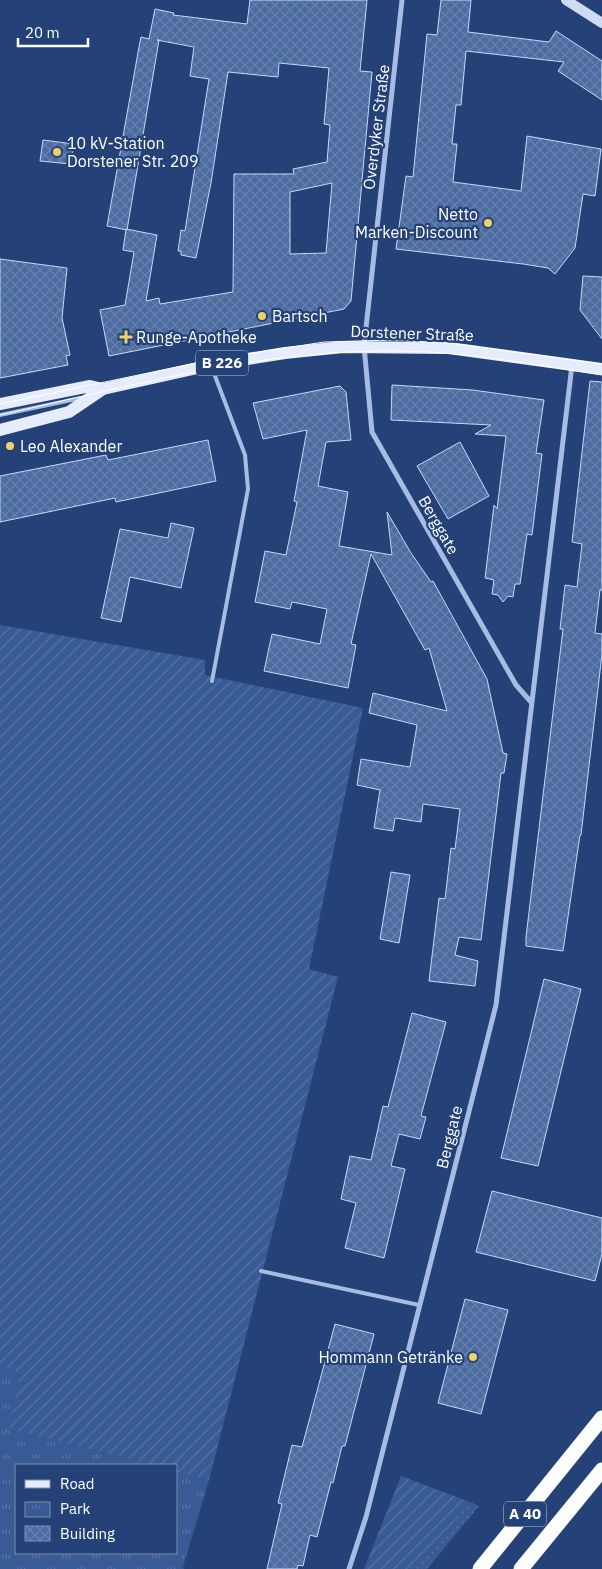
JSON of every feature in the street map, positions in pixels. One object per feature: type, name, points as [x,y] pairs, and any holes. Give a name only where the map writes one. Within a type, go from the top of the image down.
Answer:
[{"type":"highway","name":"A 40","points":[[570,1458],[602,1412]]},
{"type":"highway","name":"A 40","points":[[480,1569],[602,1418]]},
{"type":"highway","name":"A 40","points":[[520,1569],[602,1470]]},
{"type":"main road","name":"Dorstener Straße","points":[[0,430],[69,412],[98,392],[211,365],[285,353],[364,346],[449,348],[602,369]]},
{"type":"main road","name":"Dorstener Straße","points":[[0,404],[90,386],[98,392]]},
{"type":"street","name":"Overdyker Straße","points":[[364,346],[402,0]]},
{"type":"street","points":[[566,0],[602,23]]},
{"type":"street","name":"Berggate","points":[[364,346],[366,384],[375,439],[516,685],[531,702]]},
{"type":"street","name":"Berggate","points":[[349,1569],[366,1517],[496,1005],[572,365]]},
{"type":"lane","points":[[211,365],[245,455],[248,489],[212,681]]},
{"type":"lane","points":[[0,415],[98,392]]},
{"type":"lane","points":[[261,1271],[419,1305]]},
{"type":"green space","points":[[0,625],[205,660],[205,675],[363,708],[309,969],[338,977],[209,1480],[178,1472],[178,1464],[148,1464],[9,1429],[20,1374],[0,1366]]},
{"type":"green space","points":[[0,1366],[20,1374],[10,1429],[148,1464],[15,1464],[15,1554],[178,1554],[178,1472],[209,1480],[183,1567],[184,1569],[0,1569]]},
{"type":"green space","points":[[401,1476],[470,1502],[415,1569],[364,1569]]},
{"type":"green space","points":[[470,1502],[479,1506],[427,1569],[415,1569]]},
{"type":"building","points":[[250,0],[367,0],[360,71],[372,72],[351,301],[344,309],[109,356],[100,310],[125,305],[134,252],[123,250],[126,230],[107,226],[141,37],[149,39],[155,9],[174,13],[173,15],[247,24]],"holes":[[[159,40],[194,47],[190,76],[209,79],[185,231],[181,230],[178,251],[181,251],[181,255],[196,258],[211,183],[228,72],[278,77],[279,63],[329,68],[324,124],[330,125],[327,162],[293,169],[294,174],[234,174],[233,292],[160,304],[159,298],[146,301],[157,235],[127,229]],[[332,183],[326,253],[290,254],[290,192]]]},
{"type":"building","points":[[441,0],[471,0],[468,32],[549,42],[556,31],[602,61],[602,100],[558,71],[564,62],[466,51],[461,105],[456,105],[452,144],[457,144],[453,182],[521,191],[527,136],[601,149],[595,196],[583,194],[575,248],[555,274],[548,268],[523,264],[396,249],[406,176],[413,177],[427,34],[437,35]]},
{"type":"building","name":"10 kV-Station Dorstener Str. 209","points":[[43,140],[74,144],[71,164],[40,161]]},
{"type":"building","points":[[0,259],[67,268],[62,318],[70,355],[66,356],[68,365],[0,378]]},
{"type":"building","points":[[583,276],[602,277],[602,339],[580,310]]},
{"type":"building","points":[[590,381],[602,382],[602,590],[600,590],[595,633],[602,634],[602,654],[581,835],[563,951],[526,946],[526,937],[563,629],[560,629],[565,585],[577,587],[582,544],[572,542]]},
{"type":"building","points":[[392,385],[473,390],[544,400],[536,453],[542,454],[532,535],[527,534],[520,584],[515,584],[513,597],[508,596],[503,602],[498,595],[492,594],[494,580],[485,578],[494,505],[497,509],[506,436],[475,434],[491,425],[391,420]]},
{"type":"building","points":[[340,386],[346,392],[351,440],[326,442],[318,486],[348,492],[339,546],[392,555],[387,512],[411,553],[431,582],[433,581],[487,679],[503,753],[507,754],[504,773],[501,773],[481,940],[459,937],[455,955],[478,961],[475,986],[429,981],[439,898],[445,899],[451,848],[455,849],[460,809],[423,804],[421,822],[395,818],[393,831],[374,828],[380,790],[357,785],[361,759],[410,767],[417,725],[369,713],[373,693],[447,711],[429,648],[425,650],[371,554],[351,644],[356,645],[348,688],[264,671],[272,634],[320,644],[327,609],[292,602],[290,609],[255,602],[265,551],[286,555],[297,502],[294,501],[307,430],[263,439],[253,403]]},
{"type":"building","points":[[208,440],[216,481],[116,502],[115,498],[0,522],[0,476],[106,455],[108,460]]},
{"type":"building","points":[[460,442],[489,496],[448,519],[417,466]]},
{"type":"building","points":[[171,523],[194,528],[181,588],[130,577],[121,622],[101,618],[120,529],[168,538]]},
{"type":"building","points":[[391,872],[410,875],[399,943],[380,939]]},
{"type":"building","points":[[544,979],[581,989],[538,1166],[501,1158]]},
{"type":"building","points":[[412,1013],[446,1022],[421,1116],[426,1117],[420,1139],[399,1134],[391,1166],[405,1169],[384,1258],[345,1248],[356,1203],[341,1199],[350,1156],[371,1160],[383,1106],[388,1107]]},
{"type":"building","points":[[492,1191],[602,1218],[602,1254],[595,1281],[476,1252]]},
{"type":"building","name":"Hommann Getränke","points":[[465,1299],[508,1310],[481,1414],[438,1403]]},
{"type":"building","points":[[335,1324],[374,1334],[345,1446],[342,1446],[317,1537],[310,1535],[303,1566],[298,1565],[297,1569],[267,1569],[282,1504],[278,1503],[292,1445],[302,1447]]},
{"type":"tram line","points":[[0,404],[215,359],[324,342],[393,340],[448,343],[602,364]]},
{"type":"tram line","points":[[0,415],[149,381],[250,362],[352,352],[403,351],[453,354],[602,375]]},
{"type":"place","name":"10 kV-Station Dorstener Str. 209","points":[[57,152]]},
{"type":"place","name":"Netto Marken-Discount","points":[[488,223]]},
{"type":"place","name":"Bartsch","points":[[262,316]]},
{"type":"place","name":"Runge-Apotheke","points":[[126,337]]},
{"type":"place","name":"Leo Alexander","points":[[10,446]]},
{"type":"place","name":"Hommann Getränke","points":[[473,1357]]}]
